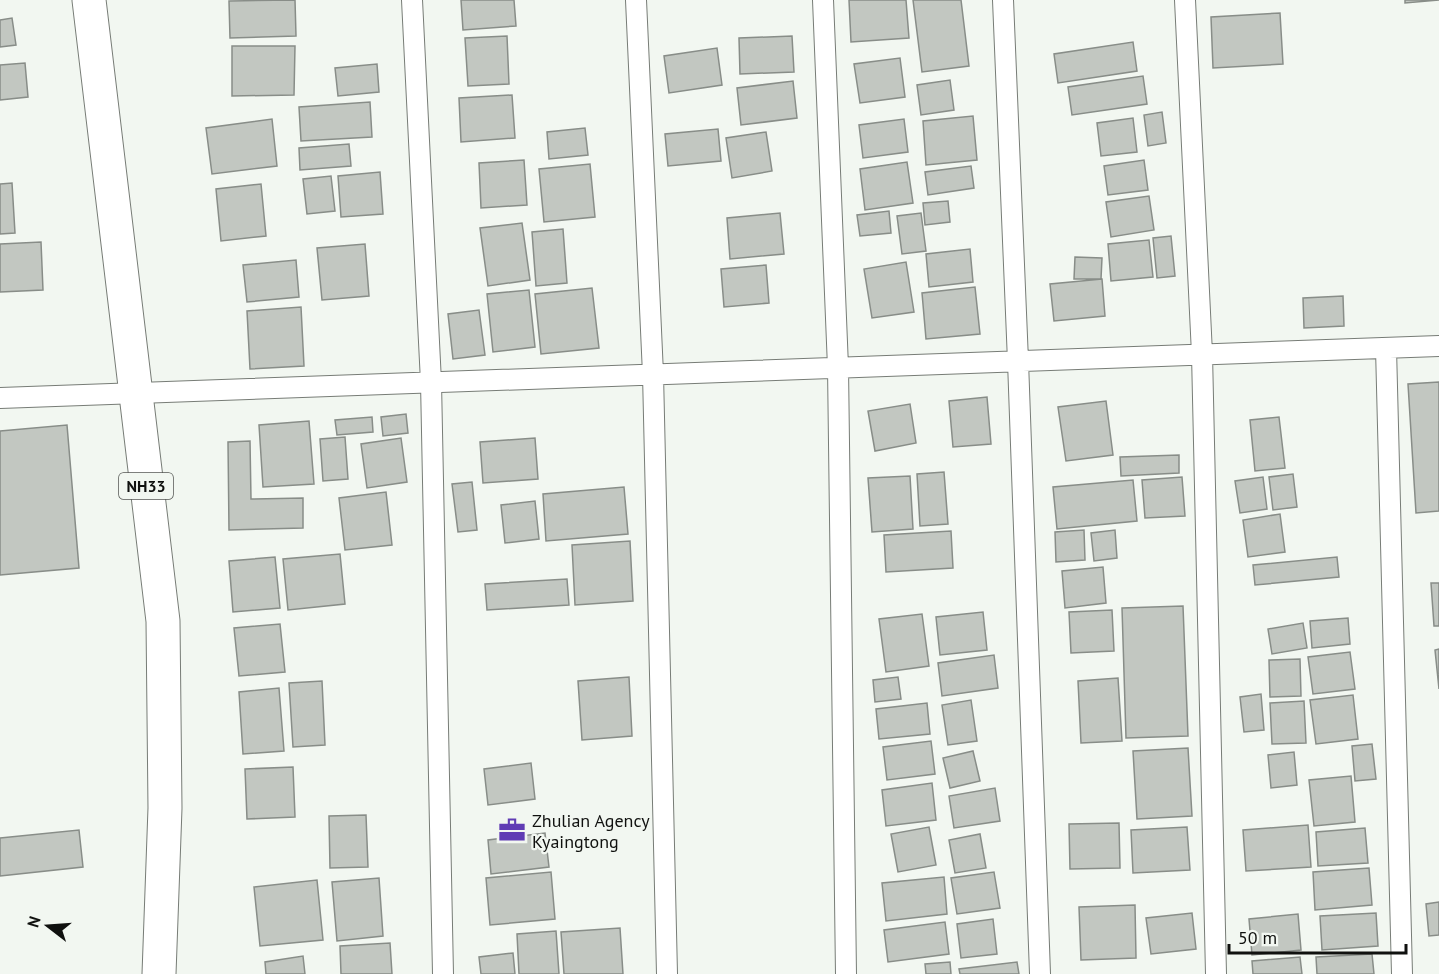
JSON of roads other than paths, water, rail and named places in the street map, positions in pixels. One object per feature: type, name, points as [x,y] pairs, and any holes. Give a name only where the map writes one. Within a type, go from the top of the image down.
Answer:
[{"type":"highway","name":"NH33","points":[[89,0],[163,621],[165,808],[159,974]]},
{"type":"street","points":[[412,0],[431,382],[444,974]]},
{"type":"street","points":[[636,0],[653,374],[667,974]]},
{"type":"street","points":[[823,0],[838,368],[846,974]]},
{"type":"street","points":[[1003,0],[1040,974]]},
{"type":"street","points":[[1185,0],[1202,354],[1216,974]]},
{"type":"street","points":[[0,398],[1439,346]]},
{"type":"street","points":[[1386,348],[1402,974]]},
{"type":"place","name":"Zhulian Agency Kyaingtong","points":[[512,830]]}]
